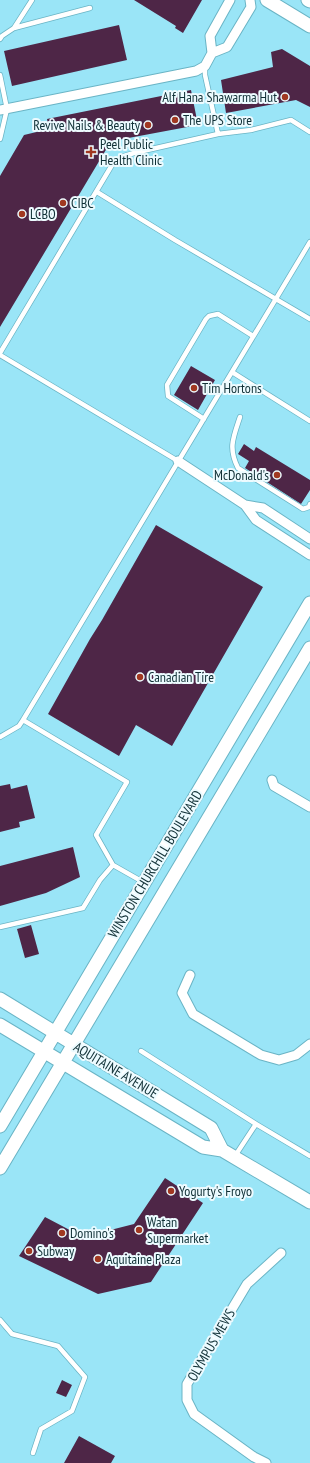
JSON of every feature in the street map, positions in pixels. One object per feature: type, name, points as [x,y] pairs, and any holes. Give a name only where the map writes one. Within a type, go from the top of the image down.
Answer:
[{"type":"main road","points":[[267,0],[310,26]]},
{"type":"main road","name":"WINSTON CHURCHILL BOULEVARD","points":[[0,1126],[310,603]]},
{"type":"main road","name":"WINSTON CHURCHILL BOULEVARD","points":[[0,1168],[310,648]]},
{"type":"main road","name":"AQUITAINE AVENUE","points":[[0,1000],[212,1128],[222,1150]]},
{"type":"main road","name":"AQUITAINE AVENUE","points":[[0,1025],[203,1147],[222,1150],[310,1202]]},
{"type":"street","points":[[4,110],[196,71],[205,66],[212,52],[210,36],[230,0]]},
{"type":"street","points":[[212,52],[227,47],[251,6],[250,0]]},
{"type":"street","points":[[178,461],[245,505],[256,520],[310,556]]},
{"type":"street","points":[[245,505],[263,508],[310,539]]},
{"type":"street","points":[[272,780],[274,786],[310,807]]},
{"type":"street","points":[[190,975],[182,993],[193,1014],[261,1054],[279,1060],[296,1055],[310,1044]]},
{"type":"street","name":"OLYMPUS MEWS","points":[[266,1463],[254,1457],[194,1414],[187,1400],[187,1384],[247,1284],[281,1253]]},
{"type":"lane","points":[[14,28],[32,0]]},
{"type":"lane","points":[[0,39],[14,28],[90,8]]},
{"type":"lane","points":[[205,66],[205,75],[218,134]]},
{"type":"lane","points":[[0,75],[4,110],[0,139]]},
{"type":"lane","points":[[178,461],[0,354],[112,165],[124,156],[156,147],[218,134],[251,130],[291,120],[310,132]]},
{"type":"lane","points":[[96,192],[148,225],[310,319]]},
{"type":"lane","points":[[0,737],[19,726],[23,720],[310,242]]},
{"type":"lane","points":[[204,419],[168,396],[167,392],[167,385],[190,345],[206,319],[214,314],[218,314],[253,336]]},
{"type":"lane","points":[[232,372],[310,420]]},
{"type":"lane","points":[[240,417],[231,446],[233,459],[238,468],[303,509],[308,507],[310,504]]},
{"type":"lane","points":[[23,720],[127,782],[96,835],[113,865],[144,882]]},
{"type":"lane","points":[[0,927],[83,908],[100,880],[113,865]]},
{"type":"lane","points":[[141,1051],[256,1124],[310,1156]]},
{"type":"lane","points":[[234,1157],[256,1124]]},
{"type":"lane","points":[[0,1320],[12,1334],[58,1346],[85,1377],[72,1411],[41,1429],[33,1453]]},
{"type":"building","points":[[134,0],[202,0],[183,33],[175,28],[176,26]]},
{"type":"building","points":[[119,25],[127,60],[12,86],[4,51]]},
{"type":"building","points":[[282,49],[310,66],[310,107],[296,100],[226,113],[221,80],[273,67],[271,52]]},
{"type":"building","points":[[191,90],[198,125],[107,142],[107,148],[0,327],[0,176],[24,135],[49,129],[47,119]]},
{"type":"building","name":"Tim Hortons","points":[[191,366],[215,380],[198,410],[174,395]]},
{"type":"building","name":"McDonald's","points":[[244,444],[254,451],[256,447],[310,480],[310,490],[301,504],[245,468],[249,461],[238,454]]},
{"type":"building","name":"Canadian Tire","points":[[156,525],[263,587],[172,746],[136,725],[119,756],[48,714]]},
{"type":"building","points":[[10,784],[11,789],[27,785],[35,818],[19,822],[20,827],[0,832],[0,786]]},
{"type":"building","points":[[73,847],[80,877],[46,893],[0,906],[0,866]]},
{"type":"building","points":[[31,925],[39,954],[25,958],[17,929]]},
{"type":"building","points":[[165,1178],[203,1203],[151,1282],[98,1294],[19,1256],[45,1217],[83,1237],[134,1224]]},
{"type":"building","points":[[62,1380],[72,1385],[66,1397],[56,1393]]},
{"type":"building","points":[[79,1436],[115,1456],[111,1463],[64,1463]]},
{"type":"place","name":"Alf Hana Shawarma Hut","points":[[285,97]]},
{"type":"place","name":"The UPS Store","points":[[175,120]]},
{"type":"place","name":"Revive Nails & Beauty","points":[[148,125]]},
{"type":"place","name":"Peel Public Health Clinic","points":[[91,152]]},
{"type":"place","name":"CIBC","points":[[63,203]]},
{"type":"place","name":"LCBO","points":[[22,214]]},
{"type":"place","name":"Tim Hortons","points":[[194,388]]},
{"type":"place","name":"McDonald's","points":[[277,475]]},
{"type":"place","name":"Canadian Tire","points":[[140,677]]},
{"type":"place","name":"Yogurty's Froyo","points":[[171,1191]]},
{"type":"place","name":"Watan Supermarket","points":[[139,1230]]},
{"type":"place","name":"Domino's","points":[[62,1233]]},
{"type":"place","name":"Subway","points":[[29,1251]]},
{"type":"place","name":"Aquitaine Plaza","points":[[98,1259]]}]
